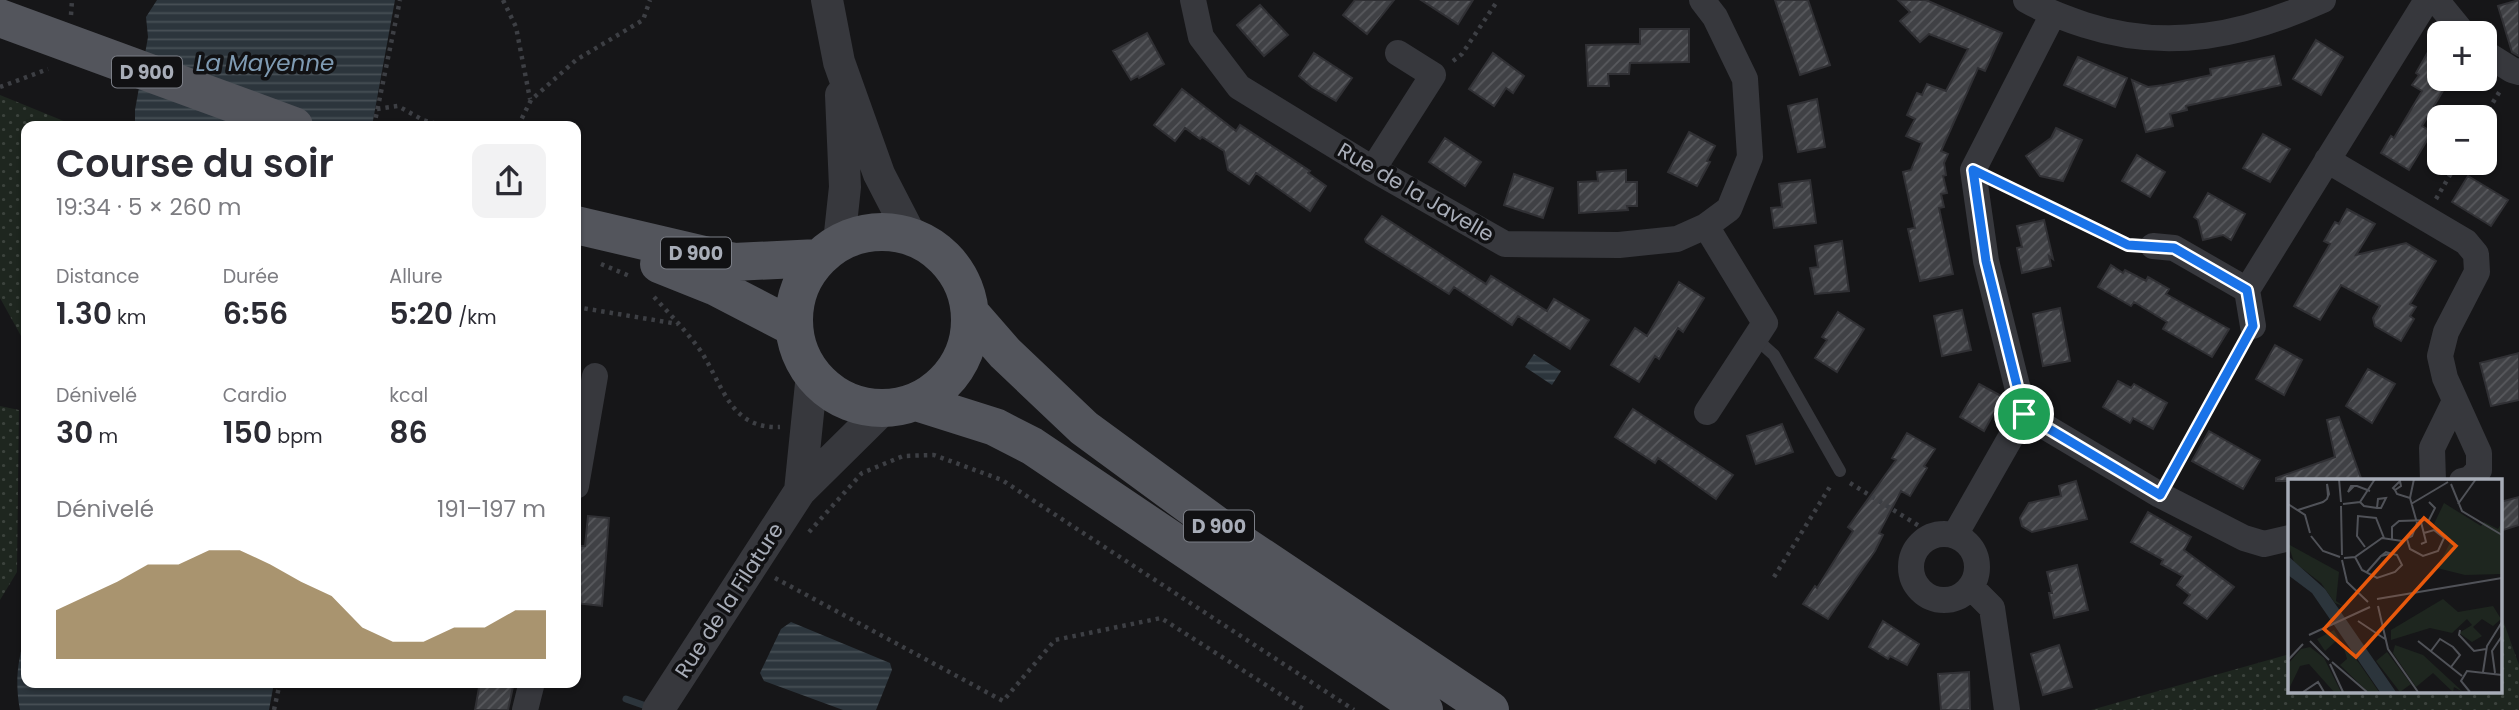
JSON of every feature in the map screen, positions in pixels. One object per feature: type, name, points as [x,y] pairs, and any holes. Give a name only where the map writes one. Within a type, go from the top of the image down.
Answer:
[{"type":"main road","name":"D 900","points":[[0,18],[280,121]]},
{"type":"main road","name":"D 900","points":[[581,229],[734,262],[828,250]]},
{"type":"main road","name":"D 900","points":[[581,230],[714,286],[793,327]]},
{"type":"main road","points":[[887,231],[911,236],[934,248],[953,266],[965,289],[971,314],[968,341],[958,367],[940,388],[900,405],[856,405],[832,393],[812,374],[799,352],[793,327],[795,302],[803,279],[828,250],[862,233],[887,231]]},
{"type":"main road","name":"D 900","points":[[971,314],[1005,353],[1084,428],[1245,546],[1490,710]]},
{"type":"main road","name":"D 900","points":[[900,405],[995,427],[1032,446],[1424,710]]},
{"type":"street","points":[[827,0],[839,62],[845,187],[828,250]]},
{"type":"street","name":"Rue de la Javelle","points":[[1193,0],[1201,37],[1240,87],[1373,169],[1505,244],[1619,245],[1677,239],[1706,226],[1729,209],[1750,157],[1745,79],[1715,18],[1702,0]]},
{"type":"street","points":[[2026,0],[2053,14],[2108,32],[2152,39],[2203,37],[2258,26],[2323,0]]},
{"type":"street","points":[[2253,326],[2247,290],[2427,0]]},
{"type":"street","points":[[2436,0],[2453,21]]},
{"type":"street","points":[[2053,14],[1973,170],[1986,261],[2024,414],[2160,495],[2244,538],[2263,544],[2288,538]]},
{"type":"street","points":[[1373,169],[1433,75],[1398,53]]},
{"type":"street","points":[[2497,60],[2515,71]]},
{"type":"street","points":[[839,62],[879,174],[911,236]]},
{"type":"street","points":[[2328,160],[2466,242],[2476,254],[2477,272],[2446,332],[2441,356],[2445,378],[2479,453],[2479,470],[2470,479]]},
{"type":"street","points":[[1706,226],[1765,323],[1707,412]]},
{"type":"street","points":[[2153,246],[2174,248],[2247,290]]},
{"type":"street","name":"Rue de la Filature","points":[[800,491],[812,374]]},
{"type":"street","points":[[581,457],[595,376]]},
{"type":"street","points":[[2433,479],[2432,448],[2455,401]]},
{"type":"street","name":"Rue de la Filature","points":[[657,710],[800,491],[900,405]]},
{"type":"street","points":[[1944,535],[2024,414]]},
{"type":"street","points":[[1944,535],[1971,547],[1976,557],[1976,578],[1971,587],[1962,595],[1940,600],[1920,591],[1910,570],[1911,559],[1923,540],[1944,535]]},
{"type":"street","points":[[1971,587],[1992,608],[2007,710]]},
{"type":"street","points":[[524,710],[530,688]]},
{"type":"lane","points":[[1755,338],[1774,355],[1840,471]]},
{"type":"path","points":[[375,121],[400,0]]},
{"type":"path","points":[[503,0],[516,27],[531,100]]},
{"type":"path","points":[[520,121],[531,100],[576,60],[643,20],[650,0]]},
{"type":"path","points":[[1433,75],[1462,54],[1498,0]]},
{"type":"path","points":[[2492,105],[2515,71]]},
{"type":"path","points":[[377,109],[398,106],[426,121]]},
{"type":"path","points":[[1973,170],[2128,245],[2153,246]]},
{"type":"path","points":[[2425,218],[2450,175]]},
{"type":"path","points":[[600,264],[637,280]]},
{"type":"path","points":[[646,289],[679,324],[715,374],[727,402],[747,420],[766,427],[788,426]]},
{"type":"path","points":[[581,308],[679,324]]},
{"type":"path","points":[[2160,495],[2253,326]]},
{"type":"path","points":[[807,534],[832,503],[862,473],[903,456],[934,455],[1002,480],[1354,710]]},
{"type":"path","points":[[1774,577],[1840,471],[1850,483],[1944,535]]},
{"type":"path","points":[[781,566],[772,576],[1003,701],[1055,639],[1161,618],[1305,710]]},
{"type":"path","points":[[274,710],[279,688]]},
{"type":"shaded area","points":[[0,95],[64,121],[21,121],[21,336],[0,298]]},
{"type":"shaded area","points":[[0,406],[19,410],[17,572],[0,600]]},
{"type":"shaded area","points":[[2502,618],[2519,665],[2519,710],[2091,710],[2288,655],[2288,692],[2502,692]]},
{"type":"water","name":"La Mayenne","points":[[157,0],[395,0],[373,121],[135,121],[148,37],[146,17]]},
{"type":"water","points":[[1534,354],[1561,371],[1552,385],[1525,367]]},
{"type":"water","points":[[791,622],[890,663],[892,670],[876,710],[843,710],[764,681],[760,673],[781,629]]},
{"type":"water","points":[[21,653],[21,688],[273,688],[269,710],[20,710],[18,672]]},
{"type":"building","points":[[1355,0],[1394,0],[1367,34],[1343,15]]},
{"type":"building","points":[[1421,0],[1473,0],[1458,24]]},
{"type":"building","points":[[1775,0],[1808,0],[1830,65],[1800,75]]},
{"type":"building","points":[[1898,0],[1926,0],[2002,33],[1985,71],[1978,68],[1941,151],[1948,154],[1944,163],[1946,175],[1943,176],[1947,193],[1941,194],[1944,207],[1939,208],[1953,274],[1920,281],[1908,229],[1915,228],[1903,172],[1911,170],[1922,143],[1906,136],[1915,119],[1907,115],[1917,93],[1922,95],[1927,84],[1946,91],[1968,49],[1929,34],[1920,42],[1900,21],[1910,12]]},
{"type":"building","points":[[2519,0],[2519,56],[2512,52],[2498,6]]},
{"type":"building","points":[[1260,5],[1288,35],[1264,56],[1237,25]]},
{"type":"building","points":[[1640,29],[1689,29],[1689,62],[1630,63],[1629,74],[1608,74],[1609,86],[1588,86],[1586,45],[1640,44]]},
{"type":"building","points":[[1147,33],[1164,64],[1131,80],[1113,51]]},
{"type":"building","points":[[2316,40],[2343,57],[2321,95],[2293,79]]},
{"type":"building","points":[[1314,53],[1352,78],[1336,101],[1299,76]]},
{"type":"building","points":[[1493,53],[1524,76],[1513,93],[1506,88],[1494,106],[1469,89]]},
{"type":"building","points":[[2427,54],[2427,91],[2443,91],[2435,105],[2427,105],[2427,118],[2422,126],[2427,129],[2427,140],[2409,170],[2381,153],[2391,136],[2394,138],[2422,91],[2412,85],[2419,75],[2416,73]]},
{"type":"building","points":[[2274,56],[2281,85],[2186,106],[2187,110],[2170,114],[2173,126],[2146,132],[2132,80],[2148,87],[2164,85],[2211,75],[2210,69]]},
{"type":"building","points":[[2078,57],[2127,78],[2115,107],[2064,85]]},
{"type":"building","points":[[1182,89],[1236,131],[1240,125],[1310,171],[1308,173],[1326,186],[1310,211],[1256,173],[1249,184],[1228,170],[1224,151],[1202,137],[1200,139],[1185,128],[1175,141],[1154,125]]},
{"type":"building","points":[[1817,99],[1825,147],[1798,152],[1788,106]]},
{"type":"building","points":[[2056,128],[2082,140],[2063,181],[2040,176],[2026,156],[2051,138]]},
{"type":"building","points":[[1689,132],[1715,146],[1697,186],[1668,172]]},
{"type":"building","points":[[2263,134],[2290,149],[2270,182],[2243,168]]},
{"type":"building","points":[[1445,138],[1481,162],[1465,186],[1429,162]]},
{"type":"building","points":[[2137,155],[2165,172],[2150,197],[2122,181]]},
{"type":"building","points":[[1626,170],[1626,182],[1637,182],[1637,206],[1627,206],[1628,210],[1579,213],[1578,182],[1598,181],[1597,172]]},
{"type":"building","points":[[1514,174],[1553,188],[1543,218],[1504,205]]},
{"type":"building","points":[[2468,176],[2508,200],[2491,226],[2452,202]]},
{"type":"building","points":[[1810,180],[1816,223],[1774,228],[1771,208],[1782,207],[1779,184]]},
{"type":"building","points":[[2208,193],[2245,214],[2231,240],[2223,235],[2203,240],[2198,220],[2194,217]]},
{"type":"building","points":[[2347,209],[2375,224],[2356,255],[2406,243],[2436,261],[2410,304],[2416,307],[2410,316],[2414,319],[2401,341],[2375,326],[2373,318],[2380,306],[2341,285],[2320,320],[2294,306],[2330,244],[2324,241],[2335,222],[2339,224]]},
{"type":"building","points":[[1382,216],[1486,284],[1491,276],[1547,311],[1554,299],[1589,320],[1570,349],[1518,316],[1512,325],[1454,287],[1449,294],[1366,242],[1365,239]]},
{"type":"building","points":[[2044,220],[2053,259],[2049,256],[2051,266],[2022,273],[2017,248],[2022,247],[2017,226]]},
{"type":"building","points":[[1842,241],[1849,291],[1815,294],[1810,268],[1818,267],[1815,246]]},
{"type":"building","points":[[2111,265],[2123,273],[2125,270],[2146,281],[2148,277],[2169,289],[2166,294],[2229,329],[2212,357],[2163,329],[2167,322],[2134,302],[2131,306],[2098,287]]},
{"type":"building","points":[[1679,282],[1704,298],[1683,332],[1678,328],[1659,359],[1655,356],[1639,382],[1611,365],[1635,328],[1647,336]]},
{"type":"building","points":[[2060,308],[2070,361],[2043,366],[2033,314]]},
{"type":"building","points":[[1962,310],[1971,350],[1942,356],[1934,316]]},
{"type":"building","points":[[1838,312],[1864,329],[1837,372],[1815,358],[1827,340],[1822,337]]},
{"type":"building","points":[[2275,345],[2302,360],[2284,395],[2256,379]]},
{"type":"building","points":[[2519,353],[2519,400],[2491,406],[2480,363]]},
{"type":"building","points":[[2368,369],[2395,384],[2372,423],[2346,406]]},
{"type":"building","points":[[2118,381],[2131,388],[2134,384],[2167,403],[2153,429],[2133,418],[2130,423],[2103,407]]},
{"type":"building","points":[[1979,384],[2003,397],[1984,431],[1960,417]]},
{"type":"building","points":[[1633,409],[1733,475],[1716,499],[1658,458],[1655,463],[1615,437]]},
{"type":"building","points":[[2339,417],[2361,479],[2276,481],[2276,478],[2335,457],[2327,420]]},
{"type":"building","points":[[1782,424],[1793,452],[1756,464],[1747,436]]},
{"type":"building","points":[[2209,431],[2260,460],[2243,489],[2192,461]]},
{"type":"building","points":[[1907,433],[1935,449],[1924,466],[1927,468],[1910,496],[1901,491],[1879,533],[1883,535],[1875,551],[1828,619],[1803,604],[1815,586],[1817,588],[1853,531],[1848,527],[1896,460],[1892,458]]},
{"type":"building","points":[[2076,481],[2087,519],[2032,532],[2022,526],[2020,518],[2029,503],[2061,496],[2059,486]]},
{"type":"building","points":[[2519,497],[2519,525],[2502,530],[2502,501]]},
{"type":"building","points":[[2148,512],[2191,537],[2184,550],[2234,587],[2207,619],[2184,603],[2190,595],[2177,585],[2183,576],[2161,564],[2163,560],[2131,542]]},
{"type":"building","points":[[588,516],[609,518],[602,606],[581,604],[581,546],[585,546]]},
{"type":"building","points":[[2077,565],[2088,610],[2054,618],[2047,572]]},
{"type":"building","points":[[1883,621],[1919,644],[1907,665],[1890,656],[1888,659],[1869,647]]},
{"type":"building","points":[[2059,645],[2072,687],[2043,695],[2031,654]]},
{"type":"building","points":[[1969,672],[1970,710],[1941,710],[1938,674]]},
{"type":"building","points":[[479,688],[513,688],[508,710],[475,710]]},
{"type":"waterway","points":[[626,699],[643,705]]},
{"type":"route","points":[[1973,170],[2128,245],[2174,248],[2247,290],[2253,326],[2160,495],[2024,414],[1986,261],[1973,170]]}]
